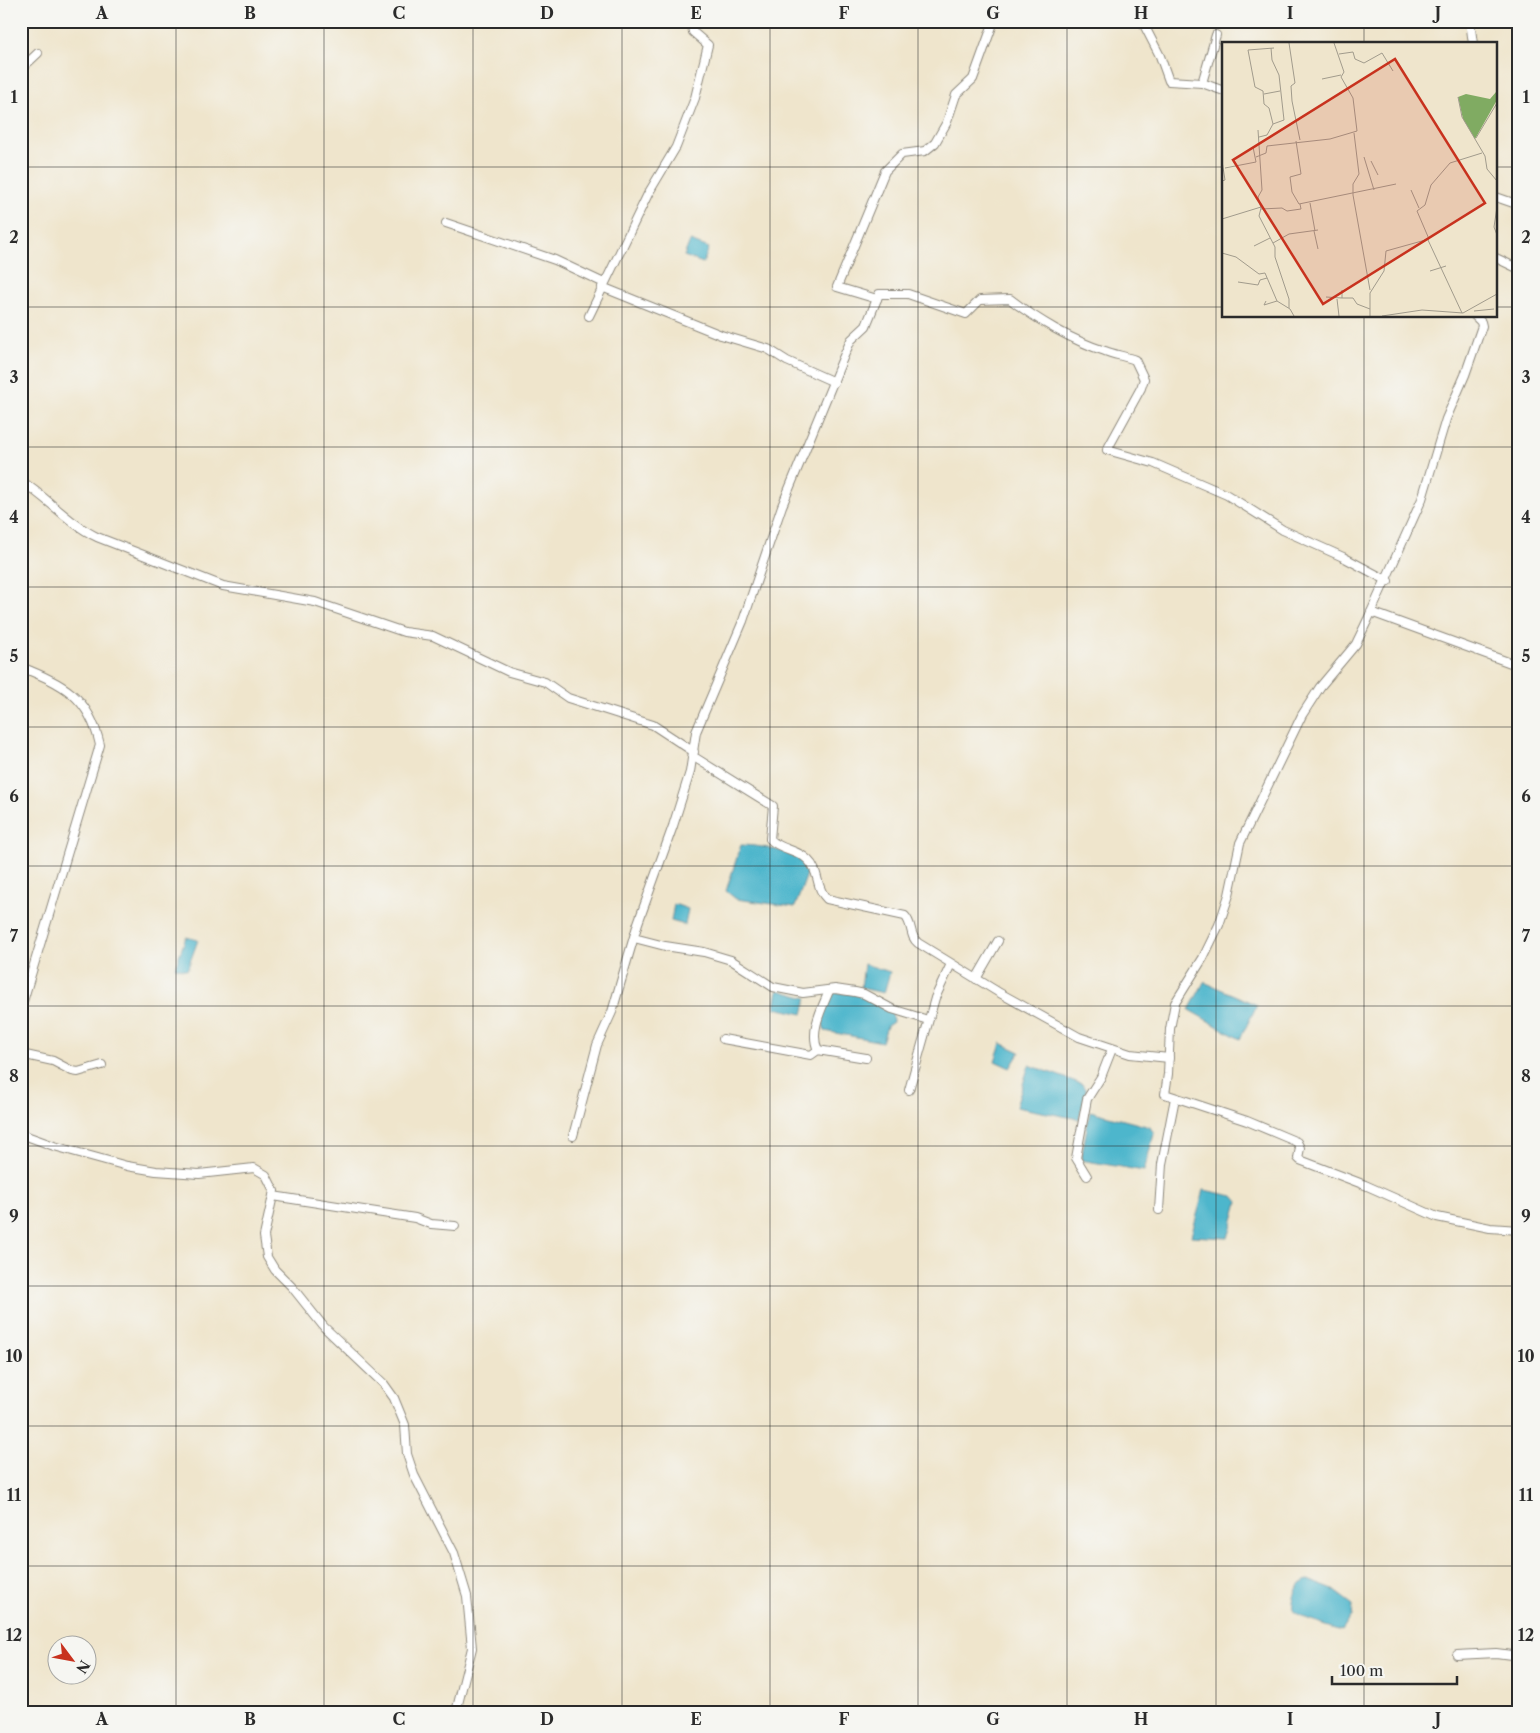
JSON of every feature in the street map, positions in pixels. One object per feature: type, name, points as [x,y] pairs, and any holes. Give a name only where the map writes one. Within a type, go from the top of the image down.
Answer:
[{"type":"street","points":[[589,316],[648,194],[676,147],[695,98],[708,45],[694,32],[691,21]]},
{"type":"street","points":[[876,299],[837,287],[885,171],[902,154],[925,151],[935,143],[947,122],[956,95],[974,79],[994,21]]},
{"type":"street","points":[[1142,21],[1160,56],[1169,81],[1172,83],[1202,84],[1222,90]]},
{"type":"street","points":[[1470,21],[1473,42]]},
{"type":"street","points":[[1202,84],[1216,34]]},
{"type":"street","points":[[21,69],[38,53]]},
{"type":"street","points":[[1498,198],[1519,205]]},
{"type":"street","points":[[446,223],[555,260],[603,285],[721,335],[768,349],[787,361],[834,382]]},
{"type":"street","points":[[1498,259],[1519,269]]},
{"type":"street","points":[[573,1136],[597,1045],[612,1012],[647,896],[673,826],[694,755],[696,732],[743,621],[782,506],[851,340],[866,326],[879,294],[908,294],[966,314],[980,300],[1010,299],[1024,310],[1065,333],[1105,351],[1135,360],[1144,379],[1107,450],[1153,462],[1227,495],[1283,530],[1343,557],[1386,580]]},
{"type":"street","points":[[1477,318],[1482,322],[1482,326],[1472,357],[1446,419],[1422,499],[1386,580],[1356,644],[1320,686],[1302,715],[1247,825],[1240,843],[1228,895],[1218,925],[1203,958],[1176,1003],[1170,1029],[1165,1094],[1247,1121],[1297,1142],[1300,1148],[1298,1158],[1300,1160],[1365,1185],[1427,1213],[1490,1228],[1519,1230]]},
{"type":"street","points":[[21,481],[36,491],[79,528],[97,537],[223,586],[260,590],[315,602],[404,632],[433,636],[509,672],[545,682],[568,698],[653,725],[694,755],[772,806],[770,839],[777,844],[802,854],[810,861],[815,869],[820,893],[827,899],[905,916],[909,921],[914,940],[976,979],[1079,1037],[1112,1049],[1169,1058]]},
{"type":"street","points":[[1371,612],[1519,666]]},
{"type":"street","points":[[21,667],[49,678],[78,698],[86,710],[100,745],[21,1008]]},
{"type":"street","points":[[634,938],[724,957],[773,987],[803,993],[829,991],[835,988],[864,994],[892,1009],[928,1020]]},
{"type":"street","points":[[976,979],[998,940]]},
{"type":"street","points":[[909,1090],[938,990],[951,964]]},
{"type":"street","points":[[818,1050],[814,1042],[818,1016],[829,991]]},
{"type":"street","points":[[723,1039],[811,1055],[818,1050],[866,1058]]},
{"type":"street","points":[[1087,1176],[1076,1158],[1087,1099],[1101,1077],[1112,1049]]},
{"type":"street","points":[[21,1054],[53,1061],[72,1071],[102,1065]]},
{"type":"street","points":[[1159,1210],[1162,1164],[1175,1098]]},
{"type":"street","points":[[21,1134],[108,1161],[156,1171],[199,1174],[254,1168],[266,1175],[270,1182],[273,1196],[264,1236],[267,1257],[275,1270],[292,1287],[324,1327],[384,1384],[394,1398],[405,1425],[407,1454],[414,1475],[454,1553],[467,1596],[472,1648],[456,1712]]},
{"type":"street","points":[[273,1196],[455,1226]]},
{"type":"street","points":[[1457,1655],[1496,1653],[1519,1656]]},
{"type":"water","points":[[690,241],[709,248],[703,263],[684,256]]},
{"type":"water","points":[[741,845],[775,849],[806,863],[806,877],[795,907],[736,899],[726,891]]},
{"type":"water","points":[[674,904],[688,909],[685,925],[671,921]]},
{"type":"water","points":[[186,937],[198,940],[187,970],[175,967]]},
{"type":"water","points":[[864,964],[890,972],[884,993],[861,988]]},
{"type":"water","points":[[1204,982],[1257,1005],[1240,1039],[1189,1010]]},
{"type":"water","points":[[778,990],[807,998],[803,1014],[775,1008]]},
{"type":"water","points":[[833,992],[862,995],[892,1011],[893,1022],[887,1026],[882,1042],[825,1031],[821,1018]]},
{"type":"water","points":[[1001,1043],[1020,1052],[1010,1068],[995,1061]]},
{"type":"water","points":[[1029,1065],[1082,1084],[1086,1091],[1079,1119],[1016,1107]]},
{"type":"water","points":[[1090,1111],[1150,1127],[1154,1134],[1144,1171],[1081,1160]]},
{"type":"water","points":[[1204,1190],[1233,1196],[1238,1202],[1228,1238],[1191,1236]]},
{"type":"water","points":[[1308,1580],[1333,1590],[1353,1605],[1352,1616],[1342,1631],[1308,1620],[1293,1610],[1293,1601],[1298,1588],[1304,1581]]}]
